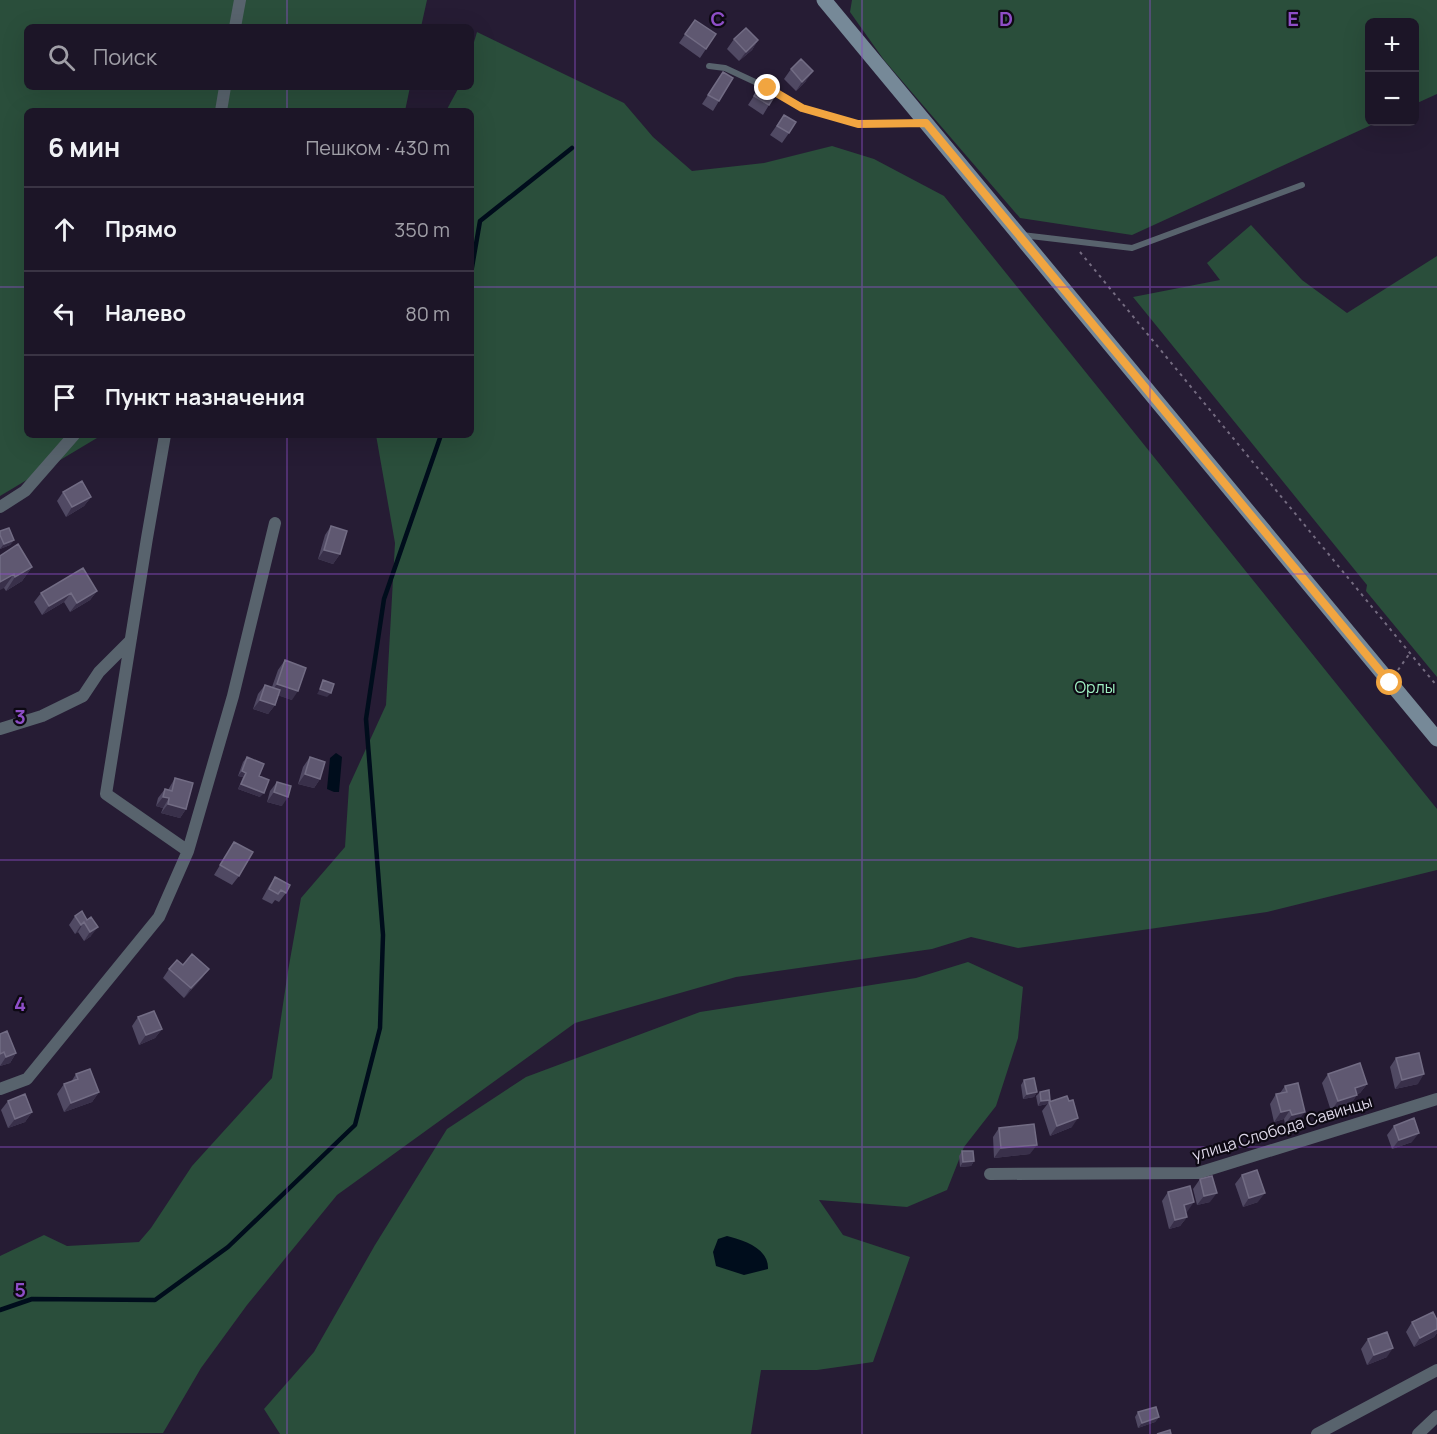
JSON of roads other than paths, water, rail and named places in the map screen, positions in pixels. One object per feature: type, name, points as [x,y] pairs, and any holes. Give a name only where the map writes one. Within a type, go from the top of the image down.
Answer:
[{"type":"main road","points":[[824,0],[1437,739]]},
{"type":"street","points":[[236,24],[240,0]]},
{"type":"street","points":[[222,108],[224,90]]},
{"type":"street","points":[[0,507],[25,492],[72,438]]},
{"type":"street","points":[[164,438],[106,794],[188,851]]},
{"type":"street","points":[[0,1089],[27,1078],[159,917],[188,851],[233,696],[275,523]]},
{"type":"street","points":[[0,729],[42,716],[82,696],[99,672],[130,641]]},
{"type":"street","name":"улица Слобода Савинцы","points":[[990,1174],[1198,1173],[1437,1099]]},
{"type":"street","points":[[1317,1434],[1437,1370]]},
{"type":"street","points":[[1418,1434],[1437,1416]]},
{"type":"lane","points":[[709,66],[725,68],[768,88],[802,108],[858,124],[926,123]]},
{"type":"lane","points":[[1018,234],[1132,248],[1302,185]]},
{"type":"water","points":[[336,753],[342,757],[339,792],[327,789],[330,758]]},
{"type":"water","points":[[727,1236],[760,1250],[768,1269],[744,1275],[716,1266],[713,1252],[718,1239]]},
{"type":"waterway","points":[[474,256],[480,221],[572,148]]},
{"type":"waterway","points":[[0,1310],[32,1299],[155,1300],[228,1247],[355,1125],[380,1028],[383,935],[366,719],[384,599],[440,438]]},
{"type":"park label","name":"Орлы","points":[[1095,687]]}]
